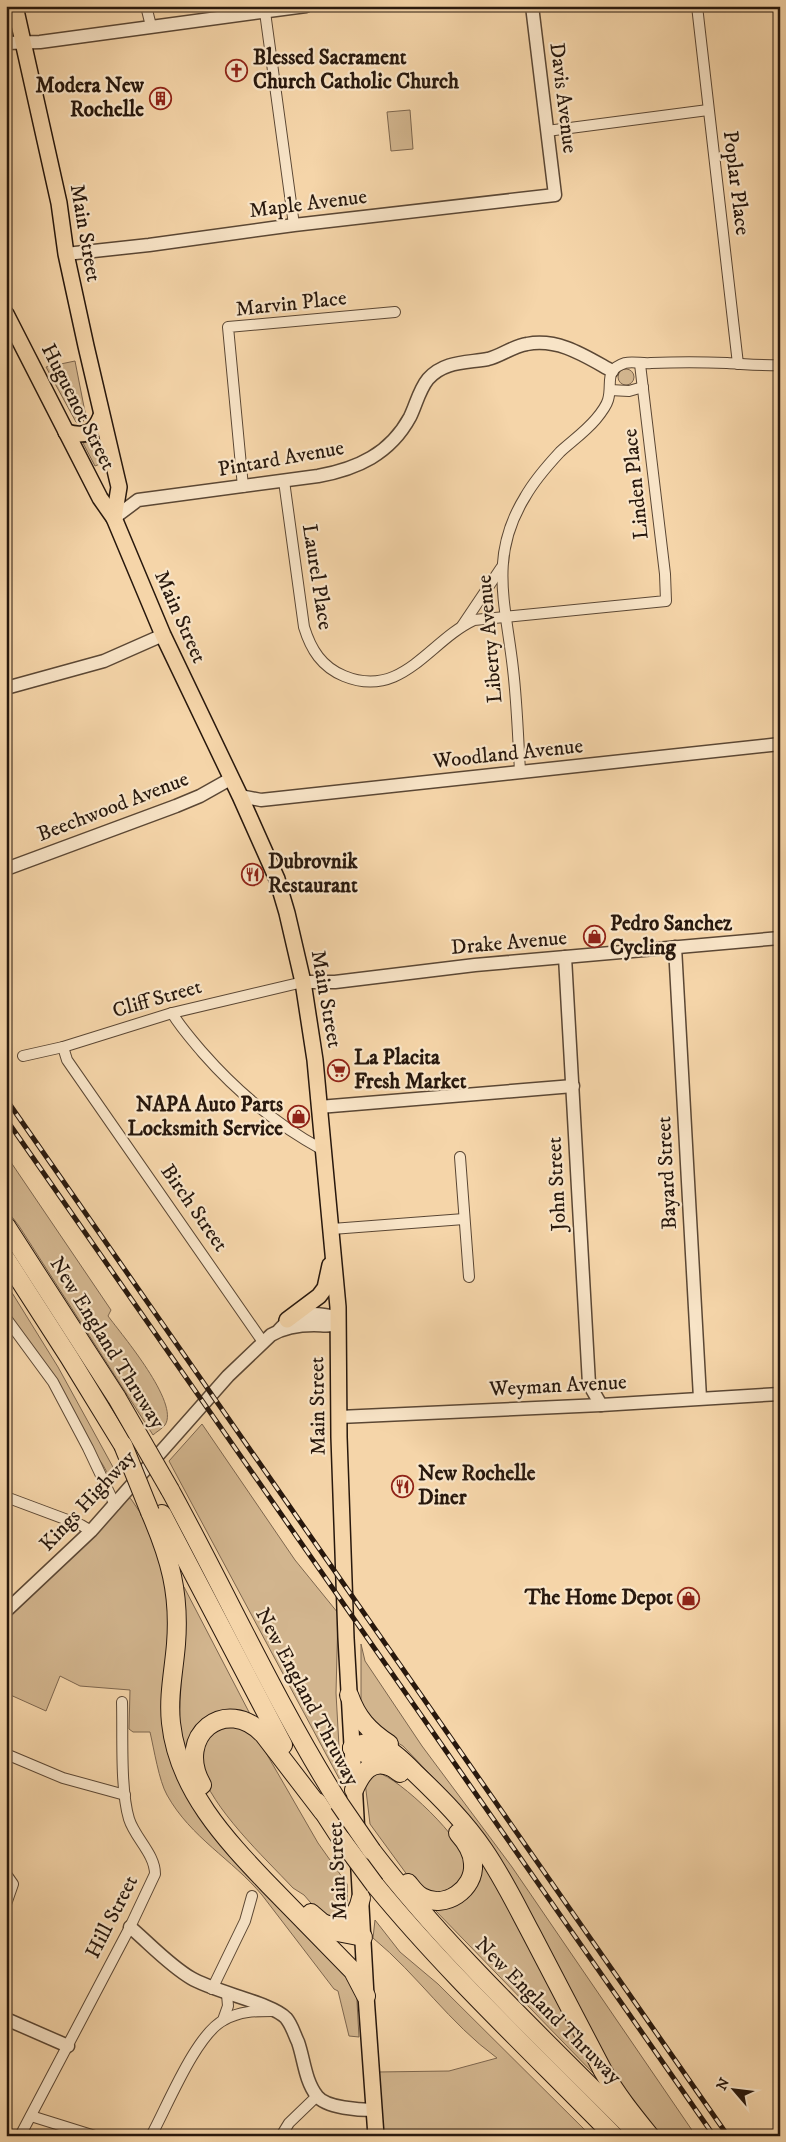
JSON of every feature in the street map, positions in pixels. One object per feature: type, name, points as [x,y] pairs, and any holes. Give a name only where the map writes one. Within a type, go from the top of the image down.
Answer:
[{"type":"highway","name":"New England Thruway","points":[[6,1226],[117,1398],[170,1490],[225,1592],[288,1716],[339,1803],[375,1855],[444,1937],[639,2136]]},
{"type":"highway","name":"New England Thruway","points":[[6,1260],[104,1413],[154,1508],[207,1598],[270,1721],[323,1812],[341,1839],[375,1885],[453,1974],[614,2136]]},
{"type":"highway","points":[[154,1508],[176,1586],[177,1628],[170,1709],[172,1736],[180,1764],[205,1810],[229,1842],[317,1927],[363,1942]]},
{"type":"highway","points":[[349,1696],[357,1714],[366,1727],[399,1751],[463,1823],[491,1861],[604,2072],[627,2108],[650,2136]]},
{"type":"highway","points":[[323,1812],[264,1735],[253,1725],[240,1719],[222,1720],[208,1727],[198,1739],[194,1750],[194,1768],[214,1804],[249,1849],[353,1971],[366,1996]]},
{"type":"highway","points":[[352,1748],[365,1743],[384,1747],[396,1755],[434,1791]]},
{"type":"highway","points":[[352,1748],[383,1760],[396,1769],[445,1818],[466,1843],[473,1858],[472,1874],[468,1885],[461,1892],[447,1900],[434,1900],[422,1897],[398,1872],[375,1855]]},
{"type":"highway","points":[[354,1790],[363,1774],[372,1766],[384,1764],[396,1769]]},
{"type":"highway","points":[[317,1927],[344,1924],[353,1917],[361,1898]]},
{"type":"main road","name":"Main Street","points":[[15,6],[59,203],[66,254],[101,416],[119,487],[114,518],[163,635],[232,778],[277,879],[287,913],[302,982],[315,1060],[334,1248],[338,1324],[338,1416],[349,1696],[376,2136]]},
{"type":"main road","name":"Huguenot Street","points":[[6,314],[100,498],[114,518]]},
{"type":"main road","points":[[66,432],[81,435],[89,433],[98,424],[101,416]]},
{"type":"main road","points":[[283,1325],[311,1303],[324,1288],[334,1248]]},
{"type":"street","points":[[146,6],[151,26]]},
{"type":"street","points":[[6,43],[40,42],[306,6]]},
{"type":"street","name":"Davis Avenue","points":[[532,6],[555,195]]},
{"type":"street","name":"Poplar Place","points":[[697,6],[738,364]]},
{"type":"street","points":[[265,12],[294,225]]},
{"type":"street","points":[[547,131],[708,110]]},
{"type":"street","name":"Maple Avenue","points":[[66,254],[555,195]]},
{"type":"street","name":"Marvin Place","points":[[243,487],[228,327],[395,312]]},
{"type":"street","name":"Pintard Avenue","points":[[114,518],[138,500],[342,472],[361,465],[390,445],[410,416],[426,381],[435,372],[447,365],[489,358],[526,344],[545,342],[564,346],[612,371]]},
{"type":"street","points":[[612,371],[628,362],[640,364],[694,362],[765,366],[780,365]]},
{"type":"street","name":"Linden Place","points":[[640,364],[665,574],[666,601]]},
{"type":"street","points":[[765,366],[780,373]]},
{"type":"street","name":"Liberty Avenue","points":[[520,771],[507,618],[503,603],[501,568],[506,540],[524,498],[534,482],[555,458],[582,434],[604,408],[610,390],[609,378],[612,371]]},
{"type":"street","points":[[610,390],[629,391],[643,387]]},
{"type":"street","name":"Laurel Place","points":[[284,481],[304,628],[315,653],[333,671],[372,683],[389,680],[420,661],[461,626],[501,568]]},
{"type":"street","name":"Laurel Place","points":[[461,626],[474,620],[666,601]]},
{"type":"street","points":[[7,685],[104,661],[163,635]]},
{"type":"street","name":"Woodland Avenue","points":[[240,796],[261,800],[520,771],[720,752],[780,744]]},
{"type":"street","name":"Beechwood Avenue","points":[[6,869],[176,806],[200,796],[232,778]]},
{"type":"street","name":"Drake Avenue","points":[[302,982],[335,982],[466,966],[780,938]]},
{"type":"street","name":"Bayard Street","points":[[675,947],[700,1398]]},
{"type":"street","name":"John Street","points":[[565,957],[589,1384],[601,1405]]},
{"type":"street","name":"Cliff Street","points":[[23,1056],[62,1047],[172,1014],[302,982]]},
{"type":"street","points":[[172,1014],[180,1027],[240,1093],[298,1136],[323,1150]]},
{"type":"street","name":"Birch Street","points":[[62,1047],[67,1060],[263,1342]]},
{"type":"street","points":[[319,1107],[573,1086]]},
{"type":"street","points":[[460,1157],[469,1278]]},
{"type":"street","points":[[332,1229],[464,1219]]},
{"type":"street","name":"Kings Highway","points":[[6,1611],[91,1531],[228,1376],[263,1342],[283,1325],[301,1314],[330,1316],[338,1324]]},
{"type":"street","points":[[6,1318],[53,1382],[88,1448],[115,1505]]},
{"type":"street","name":"Weyman Avenue","points":[[338,1416],[601,1405],[780,1394]]},
{"type":"street","points":[[6,1497],[81,1525],[91,1531]]},
{"type":"street","name":"Hill Street","points":[[20,2136],[130,1927],[155,1874],[155,1867],[134,1832],[128,1817],[125,1795],[122,1702]]},
{"type":"street","points":[[6,1754],[63,1778],[125,1795]]},
{"type":"street","points":[[6,1874],[13,1884],[6,1904]]},
{"type":"street","points":[[212,1988],[245,1921],[252,1896]]},
{"type":"street","points":[[130,1927],[191,1978],[227,1994],[274,2010],[285,2017],[292,2028],[312,2088],[317,2096],[329,2104],[374,2110]]},
{"type":"street","points":[[223,2020],[228,2006],[227,1994]]},
{"type":"street","points":[[152,2136],[196,2051],[214,2027],[223,2020],[249,2011],[274,2010]]},
{"type":"street","points":[[6,2019],[68,2046]]},
{"type":"street","points":[[281,2136],[289,2122],[317,2096]]},
{"type":"street","points":[[31,2116],[95,2136]]},
{"type":"shaded area","points":[[410,110],[413,149],[391,151],[387,112]]},
{"type":"shaded area","points":[[75,361],[86,417],[82,423],[76,422],[46,367]]},
{"type":"shaded area","points":[[626,369],[634,377],[626,385],[618,377]]},
{"type":"shaded area","points":[[95,440],[100,464],[95,466],[83,443]]},
{"type":"shaded area","points":[[6,1155],[111,1310],[108,1316],[136,1353],[157,1386],[164,1401],[167,1415],[165,1425],[153,1435],[19,1226],[6,1209]]},
{"type":"shaded area","points":[[6,1283],[58,1367],[119,1478],[114,1480],[111,1478],[95,1456],[40,1360],[6,1310]]},
{"type":"shaded area","points":[[202,1424],[295,1560],[338,1613],[336,1693],[341,1782],[169,1461]]},
{"type":"shaded area","points":[[128,1497],[158,1539],[171,1590],[170,1647],[162,1706],[168,1754],[188,1796],[356,1984],[359,2037],[349,2036],[338,1991],[334,1989],[262,1895],[188,1824],[167,1795],[157,1765],[150,1732],[133,1732],[129,1729],[130,1690],[80,1686],[60,1676],[46,1711],[6,1693],[6,1615]]},
{"type":"shaded area","points":[[181,1587],[184,1587],[250,1714],[247,1715],[230,1710],[210,1716],[186,1763],[179,1745],[178,1665]]},
{"type":"shaded area","points":[[361,1644],[365,1661],[422,1746],[512,1867],[696,2136],[660,2136],[637,2111],[615,2078],[487,1841],[447,1792],[403,1746],[379,1732],[361,1708]]},
{"type":"shaded area","points":[[233,1725],[249,1730],[258,1739],[318,1843],[347,1884],[348,1914],[343,1920],[323,1917],[304,1895],[293,1888],[240,1832],[206,1784],[200,1768],[200,1758],[204,1746],[215,1731]]},
{"type":"shaded area","points":[[378,1773],[388,1777],[400,1786],[430,1812],[455,1841],[463,1854],[466,1864],[460,1879],[457,1883],[439,1894],[422,1889],[408,1876],[370,1824],[365,1782],[371,1776]]},
{"type":"shaded area","points":[[482,1857],[595,2075],[433,1908],[446,1906]]},
{"type":"shaded area","points":[[375,1920],[400,1952],[438,1984],[591,2136],[380,2136],[377,2072],[449,2071],[497,2058],[464,2030],[405,1967],[373,1938]]},
{"type":"railway","points":[[6,1099],[728,2136]]},
{"type":"railway","points":[[6,1119],[714,2136]]},
{"type":"place","name":"Blessed Sacrament Church Catholic Church","points":[[237,70]]},
{"type":"place","name":"Modera New Rochelle","points":[[160,98]]},
{"type":"place","name":"Dubrovnik Restaurant","points":[[252,874]]},
{"type":"place","name":"Pedro Sanchez Cycling","points":[[594,936]]},
{"type":"place","name":"La Placita Fresh Market","points":[[338,1070]]},
{"type":"place","name":"NAPA Auto Parts Locksmith Service","points":[[299,1117]]},
{"type":"place","name":"New Rochelle Diner","points":[[402,1486]]},
{"type":"place","name":"The Home Depot","points":[[689,1598]]}]
